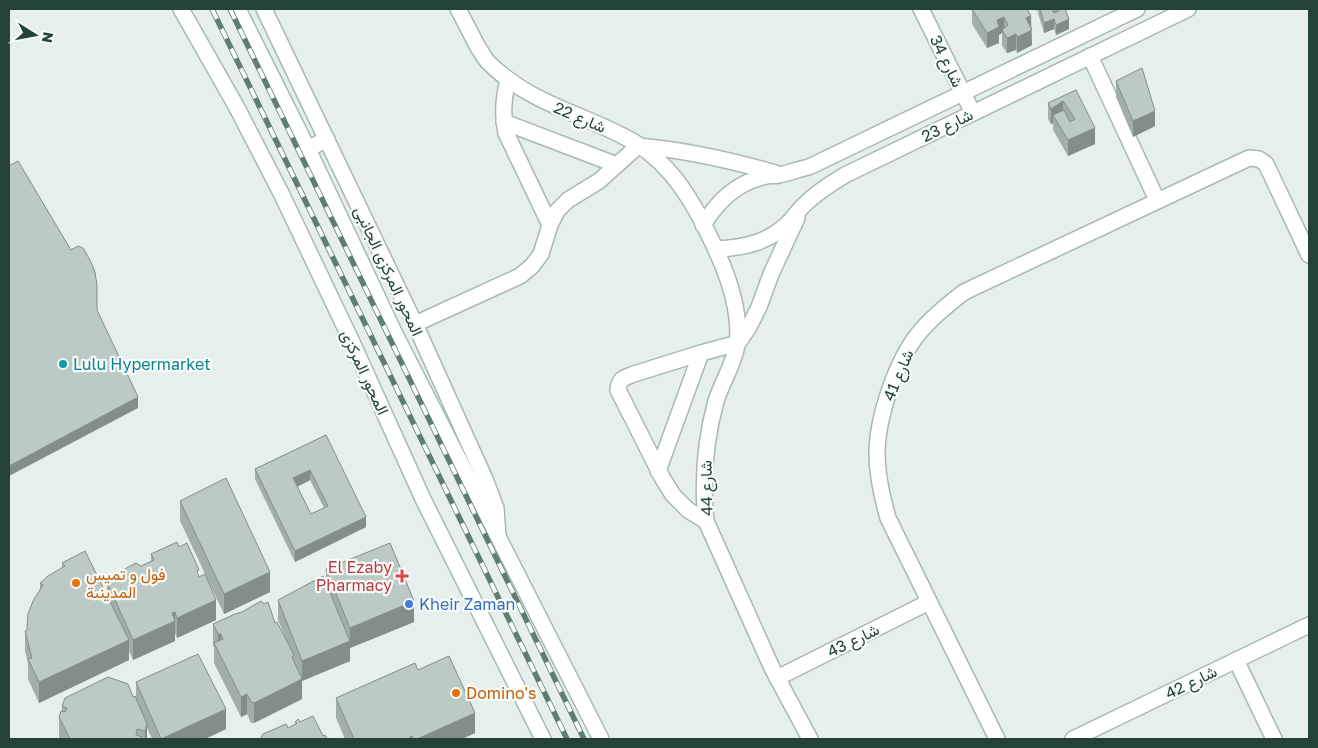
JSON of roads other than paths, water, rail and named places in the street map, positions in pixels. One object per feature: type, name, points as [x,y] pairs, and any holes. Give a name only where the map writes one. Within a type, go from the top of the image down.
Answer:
[{"type":"street","name":"المحور المركزى","points":[[181,9],[236,106],[281,193],[352,342],[423,499],[543,739]]},
{"type":"street","points":[[238,9],[308,149],[394,332],[601,739]]},
{"type":"street","name":"المحور المركزى الجانبى","points":[[264,9],[415,324],[491,494],[496,508],[498,539]]},
{"type":"street","name":"شارع 22","points":[[458,9],[488,63],[530,95],[622,135],[658,160],[684,190],[703,224]]},
{"type":"street","name":"شارع 34","points":[[921,9],[973,113]]},
{"type":"street","name":"شارع 23","points":[[703,224],[722,199],[748,181],[809,167],[1138,9]]},
{"type":"street","name":"شارع 23","points":[[716,248],[736,248],[756,243],[774,234],[790,221],[803,205],[845,175],[1188,9]]},
{"type":"street","points":[[1056,48],[1066,68]]},
{"type":"street","points":[[1090,56],[1157,200]]},
{"type":"street","points":[[508,80],[503,108],[506,133],[550,225]]},
{"type":"street","points":[[504,122],[617,165]]},
{"type":"street","points":[[308,149],[327,139]]},
{"type":"street","points":[[415,324],[520,276],[532,266],[541,254],[550,225],[557,211],[568,200],[599,181],[638,146],[707,155],[779,175]]},
{"type":"street","name":"شارع 41","points":[[996,739],[888,518],[879,486],[877,454],[880,421],[901,361],[918,334],[939,311],[964,292],[1249,158],[1259,159],[1266,164],[1309,255]]},
{"type":"street","points":[[706,521],[688,510],[673,495],[658,471],[618,390],[619,383],[624,378],[700,353],[738,343],[759,307],[771,274],[803,205]]},
{"type":"street","name":"شارع 44","points":[[703,224],[716,248],[732,294],[737,318],[738,343],[710,423],[704,472],[706,521],[777,678],[810,739]]},
{"type":"street","points":[[658,471],[700,353]]},
{"type":"street","name":"شارع 43","points":[[777,678],[929,602]]},
{"type":"street","name":"شارع 42","points":[[1073,739],[1309,625]]},
{"type":"street","points":[[1236,660],[1274,739]]},
{"type":"railway","points":[[212,9],[567,739]]},
{"type":"railway","points":[[230,9],[584,739]]},
{"type":"place","name":"Lulu Hypermarket","points":[[63,364]]},
{"type":"place","name":"El Ezaby Pharmacy","points":[[402,576]]},
{"type":"place","name":"فول و تميس المدينىة","points":[[76,583]]},
{"type":"place","name":"Kheir Zaman","points":[[409,604]]},
{"type":"place","name":"Domino's","points":[[456,693]]}]
